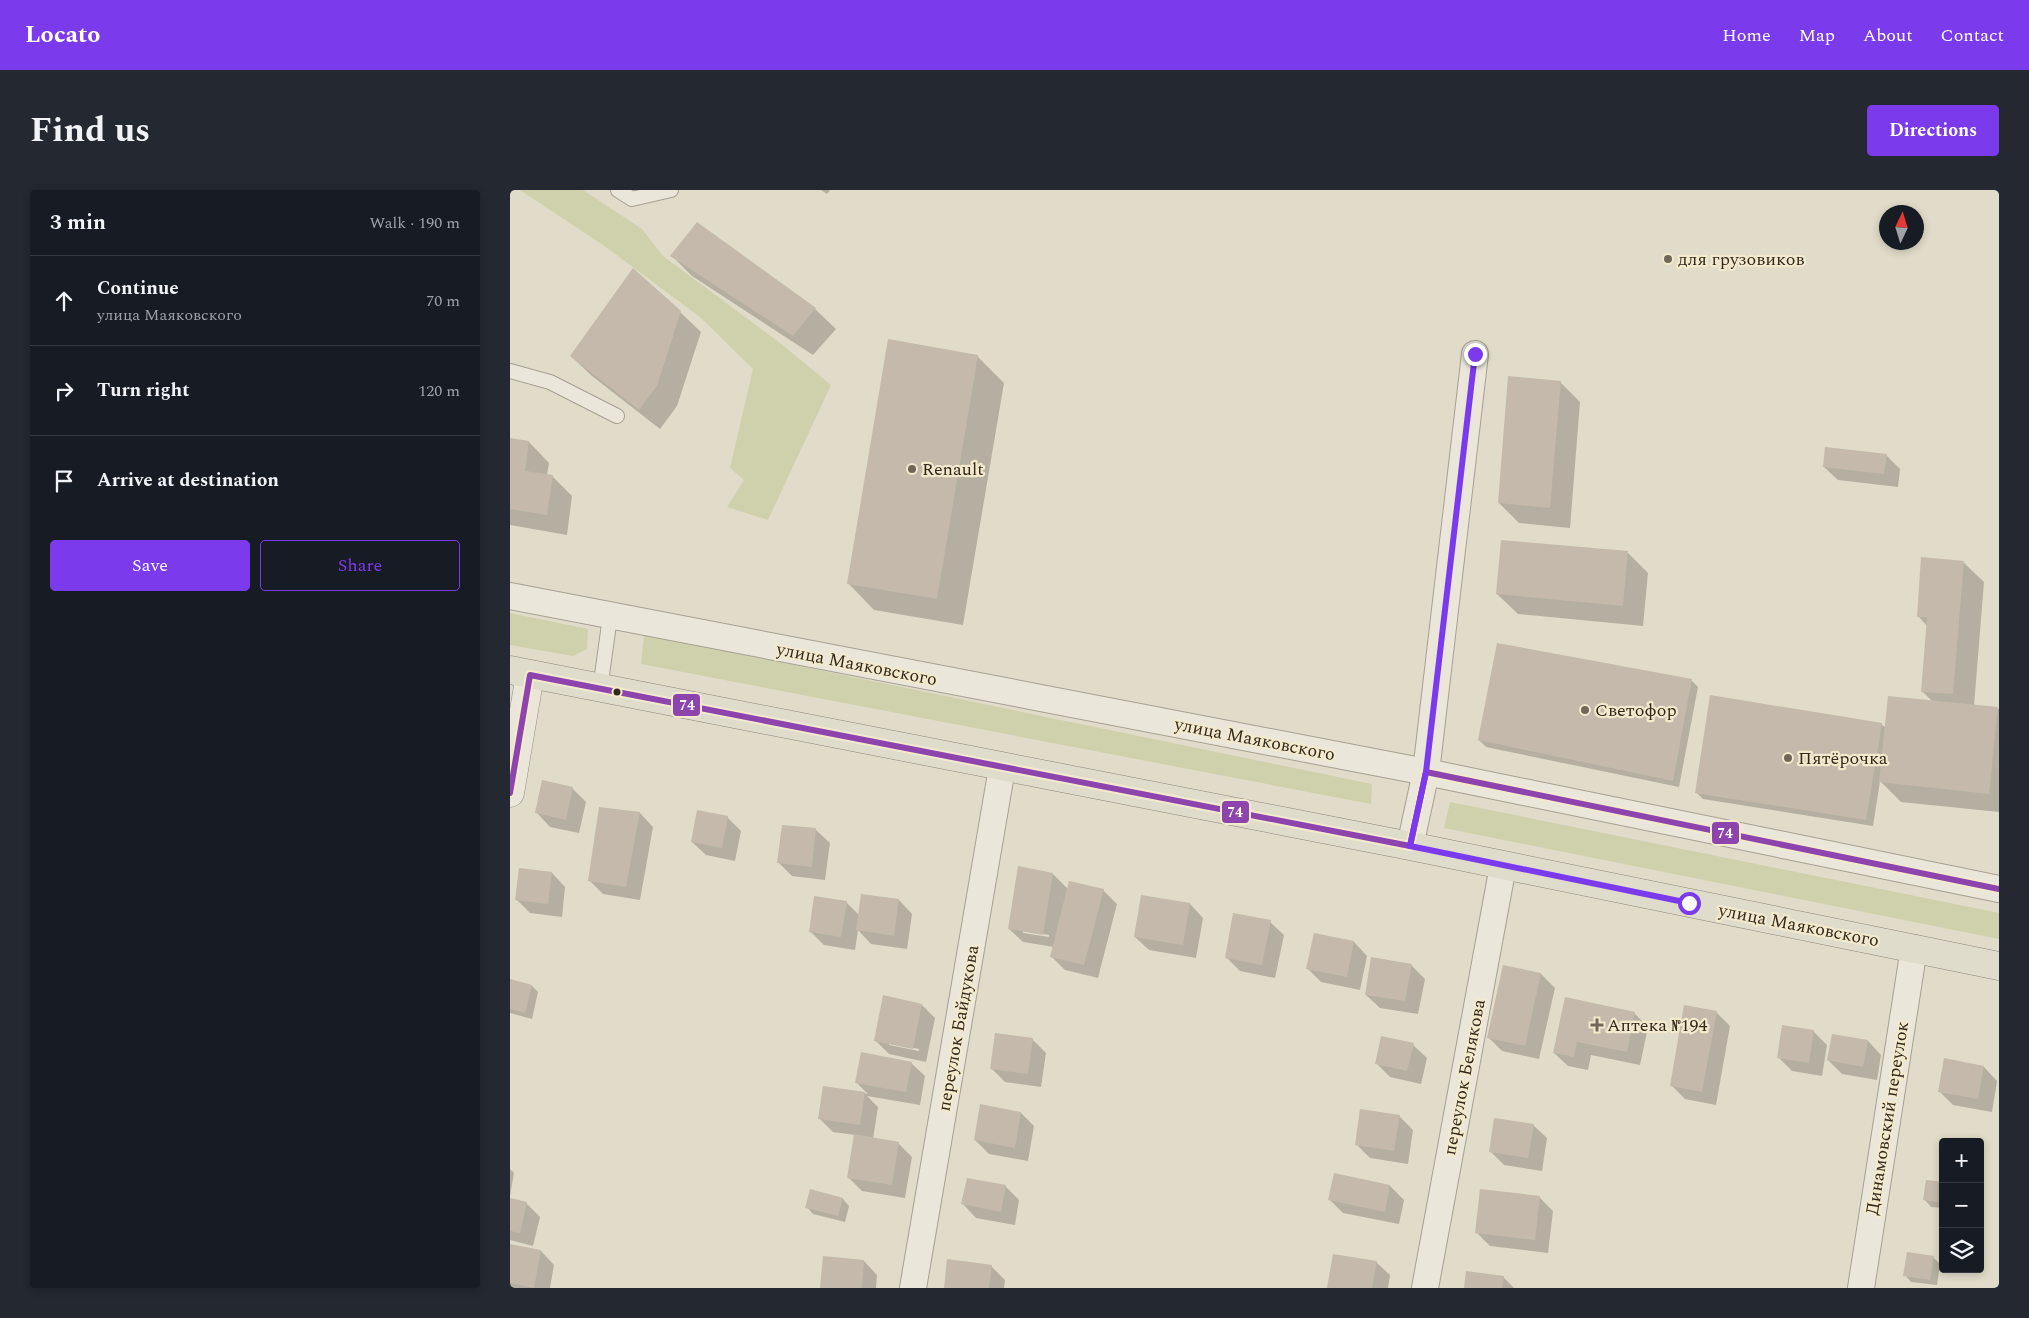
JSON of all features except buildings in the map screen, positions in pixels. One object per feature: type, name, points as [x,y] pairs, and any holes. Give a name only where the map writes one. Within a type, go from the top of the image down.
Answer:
[{"type":"main road","name":"улица Маяковского","points":[[520,673],[1410,846],[1999,966]]},
{"type":"street","points":[[1410,846],[1426,772],[1475,354]]},
{"type":"street","name":"улица Маяковского","points":[[510,596],[610,617],[1426,772],[1999,889]]},
{"type":"street","points":[[510,793],[520,673]]},
{"type":"street","name":"переулок Байдукова","points":[[913,1288],[1002,768]]},
{"type":"street","name":"переулок Белякова","points":[[1425,1288],[1503,866]]},
{"type":"street","name":"Динамовский переулок","points":[[1861,1288],[1914,948]]},
{"type":"lane","points":[[618,190],[632,199],[671,190]]},
{"type":"lane","points":[[510,371],[550,382],[617,416]]},
{"type":"lane","points":[[600,689],[610,617]]},
{"type":"green space","points":[[520,190],[583,190],[642,229],[663,256],[780,343],[831,385],[768,520],[727,507],[744,480],[730,468],[753,369],[700,317],[603,245]]},
{"type":"green space","points":[[510,613],[588,629],[587,649],[573,656],[510,645]]},
{"type":"green space","points":[[644,634],[1372,784],[1371,804],[641,664]]},
{"type":"green space","points":[[1450,802],[1999,913],[1999,939],[1444,828]]},
{"type":"transit line","name":"74","points":[[510,793],[530,675],[1410,846],[1426,772],[1999,889]]},
{"type":"place","name":"для грузовиков","points":[[1668,259]]},
{"type":"place","name":"Renault","points":[[912,469]]},
{"type":"place","name":"Светофор","points":[[1585,710]]},
{"type":"place","name":"Пятёрочка","points":[[1788,758]]},
{"type":"place","name":"Аптека №194","points":[[1597,1025]]},
{"type":"route","points":[[1475,354],[1426,772],[1410,846],[1689,903]]}]
